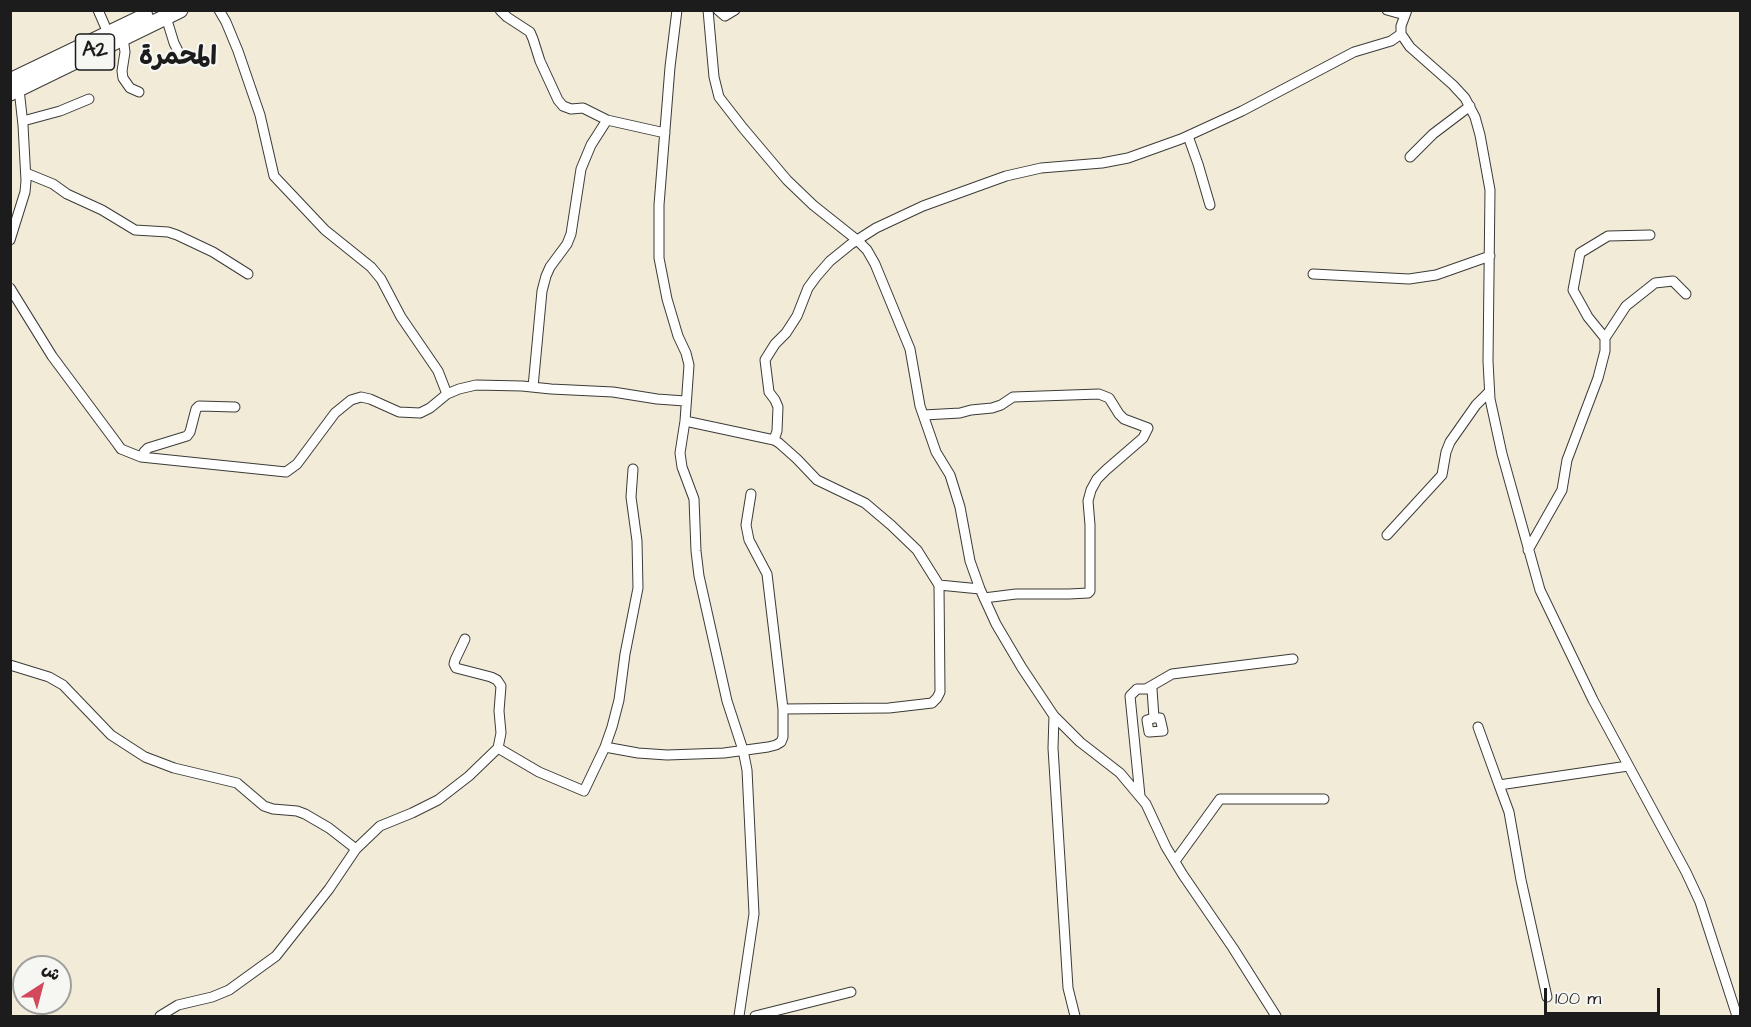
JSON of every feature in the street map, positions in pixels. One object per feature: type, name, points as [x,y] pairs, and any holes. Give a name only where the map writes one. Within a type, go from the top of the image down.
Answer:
[{"type":"highway","name":"A2","points":[[13,88],[158,13]]},
{"type":"street","points":[[98,10],[125,52],[123,78],[130,87],[139,92]]},
{"type":"street","points":[[219,10],[238,51],[260,115],[274,176],[325,230],[376,273],[401,317],[438,371],[447,394]]},
{"type":"street","points":[[500,10],[530,32],[558,100],[566,108],[583,108],[607,120],[665,133]]},
{"type":"street","points":[[677,10],[659,205],[659,258],[667,299],[688,365],[685,421],[680,453],[682,467],[694,499],[699,576],[727,701],[747,770],[754,914],[739,1017]]},
{"type":"street","points":[[708,10],[714,77],[719,97],[787,180],[857,240],[867,250],[875,264],[910,349],[920,406],[936,452],[950,475],[960,507],[970,561],[996,624],[1054,716],[1080,742],[1120,773],[1146,804],[1166,847],[1276,1017]]},
{"type":"street","points":[[718,10],[725,16],[735,10]]},
{"type":"street","points":[[1387,10],[1406,13],[1401,26],[1401,34],[1410,47],[1453,85],[1470,106],[1475,117],[1490,190],[1489,392],[1502,454],[1528,550],[1540,590],[1593,700],[1700,902],[1737,1017]]},
{"type":"street","points":[[158,13],[182,59]]},
{"type":"street","points":[[774,440],[777,431],[778,407],[769,392],[765,360],[797,316],[808,288],[816,277],[836,255],[857,240],[876,228],[923,206],[1006,176],[1041,168],[1102,163],[1128,158],[1188,136],[1242,111],[1354,51],[1391,41],[1401,34]]},
{"type":"street","points":[[10,240],[25,192],[26,173],[23,121],[13,88]]},
{"type":"street","points":[[23,121],[60,111],[89,99]]},
{"type":"street","points":[[1410,157],[1432,134],[1470,106]]},
{"type":"street","points":[[533,387],[542,291],[546,276],[571,234],[581,169],[591,145],[607,120]]},
{"type":"street","points":[[1188,136],[1210,205]]},
{"type":"street","points":[[26,173],[53,184],[83,203],[102,210],[135,230],[168,232],[177,235],[213,252],[248,274]]},
{"type":"street","points":[[1605,338],[1588,317],[1573,290],[1580,253],[1608,236],[1650,234]]},
{"type":"street","points":[[1313,274],[1409,279],[1436,275],[1490,256]]},
{"type":"street","points":[[1528,550],[1562,490],[1567,460],[1598,378],[1605,351],[1605,338],[1626,306],[1655,283],[1673,281],[1686,294]]},
{"type":"street","points":[[10,288],[52,356],[116,442],[129,453],[143,457],[286,472],[297,464],[335,413],[351,400],[361,397],[399,412],[420,412],[430,408],[447,394],[476,385],[613,392],[685,401]]},
{"type":"street","points":[[1387,535],[1442,475],[1450,442],[1476,405],[1489,392]]},
{"type":"street","points":[[924,415],[992,408],[1012,398],[1099,394],[1109,398],[1125,419],[1148,428],[1143,438],[1106,470],[1091,490],[1088,501],[1090,525],[1090,591],[1088,593],[982,594],[939,585]]},
{"type":"street","points":[[143,457],[148,448],[187,436],[199,406],[235,407]]},
{"type":"street","points":[[685,421],[774,440],[817,480],[865,504],[891,525],[917,550],[939,585],[940,692],[935,701],[918,706],[888,708],[783,709]]},
{"type":"street","points":[[498,748],[539,772],[584,791],[605,747],[618,700],[638,588],[636,533],[631,497],[633,469]]},
{"type":"street","points":[[605,747],[667,755],[724,753],[776,745],[781,742],[783,709],[767,574],[749,540],[746,525],[751,494]]},
{"type":"street","points":[[160,1017],[178,1005],[212,997],[229,990],[276,956],[356,849],[380,826],[438,800],[469,776],[498,748],[501,739],[499,711],[501,686],[491,677],[456,668],[454,660],[465,639]]},
{"type":"street","points":[[1146,689],[1172,674],[1293,659]]},
{"type":"street","points":[[10,665],[49,677],[63,685],[111,735],[145,757],[174,768],[237,783],[264,806],[305,814],[356,849]]},
{"type":"street","points":[[1140,797],[1130,696],[1137,689],[1152,689],[1154,718]]},
{"type":"street","points":[[1054,716],[1053,748],[1066,964],[1068,988],[1075,1017]]},
{"type":"street","points":[[1478,727],[1509,812],[1521,880],[1547,997]]},
{"type":"street","points":[[1499,785],[1628,766]]},
{"type":"street","points":[[1175,861],[1220,799],[1324,799]]},
{"type":"street","points":[[755,1017],[851,992]]},
{"type":"district","name":"المحمرة","points":[[178,59]]}]
